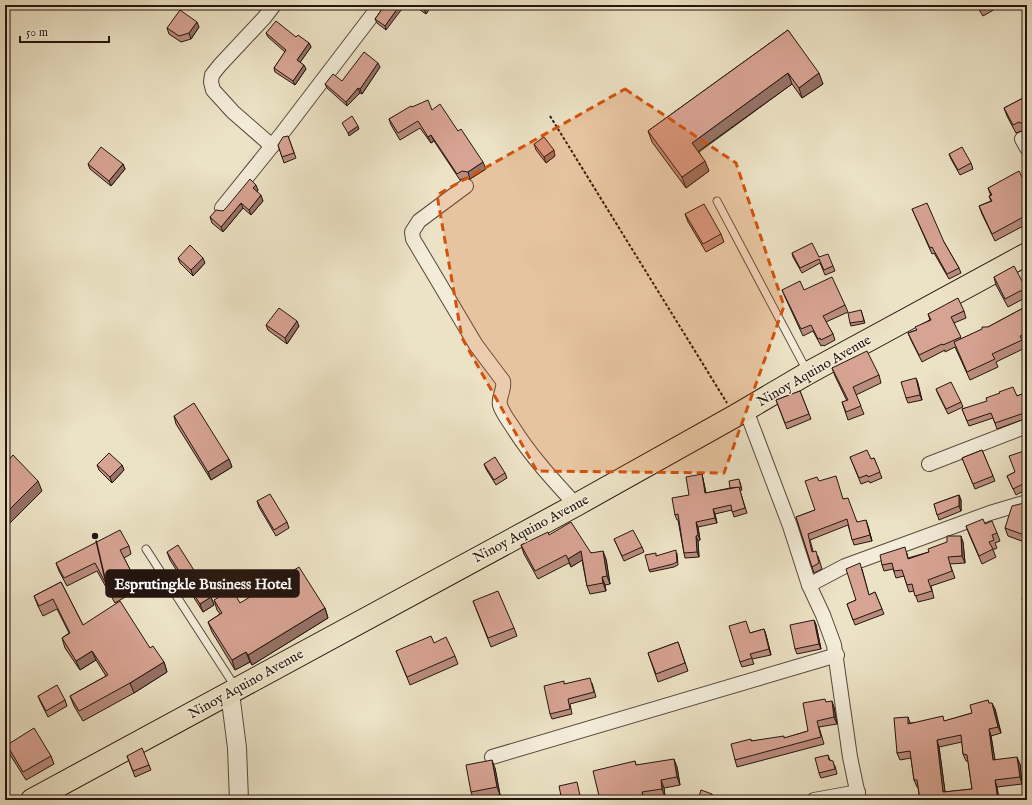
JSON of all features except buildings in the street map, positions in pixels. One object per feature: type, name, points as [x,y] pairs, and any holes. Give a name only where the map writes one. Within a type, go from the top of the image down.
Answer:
[{"type":"main road","name":"Ninoy Aquino Avenue","points":[[32,800],[576,505],[808,373],[1027,254]]},
{"type":"street","points":[[272,146],[233,112],[213,90],[211,82],[212,74],[264,18],[274,5]]},
{"type":"street","points":[[222,208],[272,146],[380,5]]},
{"type":"street","points":[[466,186],[420,221],[412,232],[413,239],[476,345],[503,381],[504,386],[500,405],[521,442],[576,505]]},
{"type":"street","points":[[740,413],[790,526],[810,585],[834,645],[836,655],[850,756],[858,796],[814,800]]},
{"type":"street","points":[[929,464],[1027,426]]},
{"type":"street","points":[[810,585],[846,566],[990,513],[1027,502]]},
{"type":"street","points":[[492,757],[836,655]]},
{"type":"street","points":[[233,691],[239,800]]},
{"type":"lane","points":[[717,201],[808,373]]},
{"type":"lane","points":[[146,549],[233,691]]},
{"type":"path","points":[[550,116],[740,413]]},
{"type":"highlighted area","points":[[625,89],[736,163],[784,306],[724,473],[537,471],[462,338],[437,195]]},
{"type":"place","name":"Esprutingkle Business Hotel","points":[[95,536]]}]
